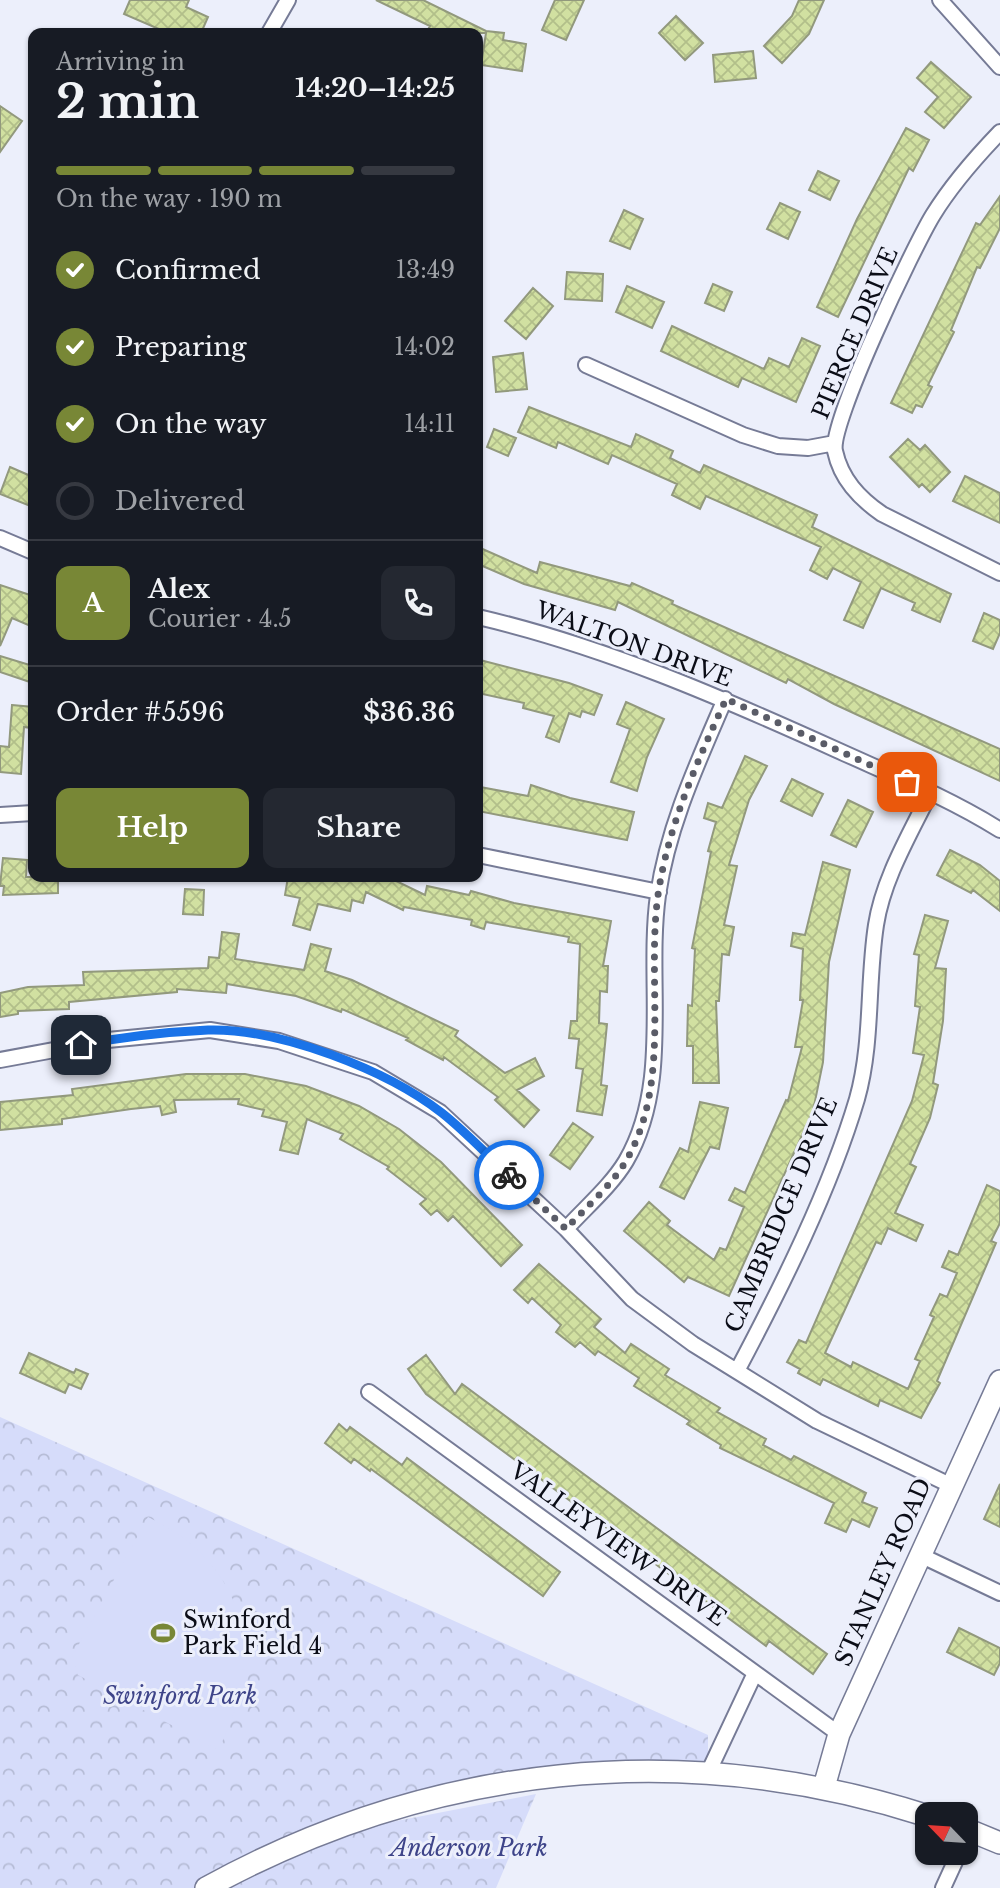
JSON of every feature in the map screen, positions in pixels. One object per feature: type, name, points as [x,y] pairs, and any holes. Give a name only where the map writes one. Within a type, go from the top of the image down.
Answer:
[{"type":"main road","name":"STANLEY ROAD","points":[[824,1787],[839,1734],[950,1485],[1000,1381]]},
{"type":"main road","points":[[206,1888],[256,1861],[324,1831],[390,1808],[472,1787],[559,1774],[636,1769],[708,1773],[824,1787],[915,1812]]},
{"type":"main road","points":[[978,1836],[1000,1843]]},
{"type":"street","points":[[272,28],[288,0]]},
{"type":"street","points":[[940,0],[1000,67]]},
{"type":"street","name":"PIERCE DRIVE","points":[[1000,132],[962,172],[919,238],[855,383],[835,443],[844,475],[864,501],[882,514],[1000,573]]},
{"type":"street","points":[[586,365],[743,435],[778,446],[808,448],[835,443]]},
{"type":"street","points":[[0,538],[28,550]]},
{"type":"street","name":"WALTON DRIVE","points":[[483,618],[538,631],[600,651],[726,699],[930,793],[1000,830]]},
{"type":"street","points":[[566,1229],[625,1164],[649,1105],[659,892],[690,779],[726,699]]},
{"type":"street","name":"CAMBRIDGE DRIVE","points":[[737,1371],[778,1291],[837,1154],[857,1099],[865,1062],[876,924],[894,868],[930,793]]},
{"type":"street","points":[[0,815],[28,813]]},
{"type":"street","points":[[483,856],[659,892]]},
{"type":"street","points":[[0,1060],[108,1040],[210,1030],[249,1034],[331,1056],[395,1082],[440,1112],[566,1229],[632,1299],[737,1371],[817,1421],[950,1485]]},
{"type":"street","name":"VALLEYVIEW DRIVE","points":[[369,1392],[839,1734]]},
{"type":"street","points":[[920,1555],[1000,1593]]},
{"type":"street","points":[[708,1773],[755,1673]]},
{"type":"street","points":[[943,1888],[953,1866]]},
{"type":"green space","name":"Swinford Park","points":[[0,1417],[708,1735],[708,1773],[559,1775],[314,1837],[536,1794],[496,1888],[0,1888]]},
{"type":"green space","name":"Swinford Park Field 4","points":[[148,1517],[181,1537],[208,1560],[227,1587],[239,1616],[243,1648],[242,1681],[233,1715],[218,1750],[78,1675],[72,1657]]},
{"type":"building","points":[[130,0],[189,0],[186,7],[208,17],[203,28],[156,28],[124,14]]},
{"type":"building","points":[[376,0],[423,0],[480,28],[429,28],[430,26]]},
{"type":"building","points":[[555,0],[584,0],[566,40],[542,30]]},
{"type":"building","points":[[799,0],[824,0],[809,34],[782,63],[764,46],[792,16]]},
{"type":"building","points":[[676,16],[703,43],[685,60],[659,33]]},
{"type":"building","points":[[483,30],[504,33],[503,40],[526,44],[522,71],[483,65],[486,33],[483,33]]},
{"type":"building","points":[[753,51],[756,78],[715,82],[713,55]]},
{"type":"building","points":[[931,62],[971,97],[944,128],[925,112],[938,97],[917,78]]},
{"type":"building","points":[[0,106],[22,121],[0,152]]},
{"type":"building","points":[[906,128],[929,140],[913,171],[909,168],[838,317],[817,307],[857,219]]},
{"type":"building","points":[[818,171],[839,181],[830,200],[809,190]]},
{"type":"building","points":[[1000,196],[1000,228],[980,268],[977,267],[951,330],[954,332],[928,385],[932,387],[922,407],[916,405],[912,413],[891,403],[976,223],[980,225]]},
{"type":"building","points":[[780,203],[800,212],[788,239],[767,229]]},
{"type":"building","points":[[624,210],[643,219],[630,249],[610,241]]},
{"type":"building","points":[[567,272],[603,274],[602,301],[565,299]]},
{"type":"building","points":[[713,284],[732,292],[724,311],[705,303]]},
{"type":"building","points":[[627,286],[664,302],[652,328],[616,312]]},
{"type":"building","points":[[533,288],[553,306],[526,339],[505,321]]},
{"type":"building","points":[[672,326],[764,369],[769,358],[789,367],[802,338],[820,346],[796,402],[742,378],[738,387],[661,351]]},
{"type":"building","points":[[523,353],[527,389],[496,392],[493,357]]},
{"type":"building","points":[[529,407],[631,447],[636,434],[673,451],[670,458],[700,473],[704,465],[817,515],[812,527],[951,594],[940,622],[912,610],[915,603],[881,588],[863,628],[844,620],[861,582],[833,568],[827,579],[810,570],[821,547],[706,496],[700,509],[672,495],[677,484],[612,455],[608,464],[558,442],[556,448],[518,432]]},
{"type":"building","points":[[494,429],[516,438],[508,456],[487,447]]},
{"type":"building","points":[[908,439],[920,450],[925,445],[950,472],[930,492],[922,484],[919,487],[890,457]]},
{"type":"building","points":[[10,467],[28,475],[28,505],[0,494]]},
{"type":"building","points":[[965,476],[1000,493],[1000,523],[953,501]]},
{"type":"building","points":[[483,549],[537,573],[540,562],[630,586],[632,583],[673,601],[672,604],[1000,749],[1000,781],[834,704],[788,679],[786,683],[618,602],[615,610],[524,584],[483,566]]},
{"type":"building","points":[[0,585],[28,594],[28,625],[12,618],[0,646]]},
{"type":"building","points":[[984,613],[1000,620],[1000,633],[993,649],[973,641]]},
{"type":"building","points":[[0,656],[28,664],[28,681],[0,672]]},
{"type":"building","points":[[483,661],[569,683],[602,695],[594,715],[582,711],[580,717],[569,713],[559,742],[546,737],[554,716],[523,708],[524,703],[483,694]]},
{"type":"building","points":[[626,702],[664,719],[647,757],[637,791],[611,782],[630,729],[617,724]]},
{"type":"building","points":[[12,705],[28,707],[28,728],[24,727],[21,774],[0,772],[0,746],[9,747]]},
{"type":"building","points":[[745,756],[767,766],[749,800],[729,865],[737,866],[724,925],[734,927],[729,955],[722,954],[719,1001],[716,1001],[719,1083],[693,1083],[693,1046],[687,1046],[688,1005],[692,1006],[695,949],[692,948],[711,852],[708,851],[716,822],[704,818],[708,803],[722,808]]},
{"type":"building","points":[[792,779],[823,794],[812,816],[781,801]]},
{"type":"building","points":[[531,785],[570,798],[634,812],[627,840],[483,812],[483,788],[528,796]]},
{"type":"building","points":[[848,800],[873,812],[856,847],[831,835]]},
{"type":"building","points":[[950,850],[980,865],[1000,881],[1000,911],[973,890],[971,893],[937,875]]},
{"type":"building","points":[[3,858],[27,860],[28,882],[58,882],[58,893],[3,895],[4,886],[0,886]]},
{"type":"building","points":[[823,862],[850,870],[829,962],[823,1062],[813,1111],[729,1296],[688,1277],[684,1282],[624,1231],[649,1202],[670,1221],[667,1225],[714,1260],[720,1248],[726,1250],[744,1207],[729,1200],[735,1188],[745,1193],[786,1100],[788,1101],[802,1047],[795,1047],[803,1000],[800,1000],[803,949],[791,946],[793,933],[805,935]]},
{"type":"building","points":[[287,882],[398,882],[425,895],[427,886],[469,895],[471,891],[514,903],[611,921],[603,966],[608,966],[607,992],[600,991],[599,1023],[607,1024],[601,1085],[607,1086],[602,1115],[577,1111],[583,1069],[576,1068],[579,1039],[569,1038],[571,1021],[577,1021],[580,944],[568,942],[569,937],[486,922],[484,929],[471,925],[472,920],[404,907],[403,910],[366,892],[363,903],[352,900],[350,911],[318,904],[310,930],[293,925],[300,898],[285,895]]},
{"type":"building","points":[[185,889],[204,890],[203,915],[183,914]]},
{"type":"building","points":[[925,915],[948,921],[935,968],[946,969],[943,1021],[933,1083],[938,1085],[930,1118],[910,1164],[916,1167],[895,1213],[923,1225],[916,1241],[888,1228],[881,1244],[876,1242],[825,1353],[851,1367],[853,1362],[908,1389],[920,1361],[915,1359],[934,1317],[930,1315],[940,1294],[947,1297],[957,1273],[942,1267],[949,1251],[958,1255],[987,1185],[1000,1191],[1000,1223],[991,1241],[996,1243],[937,1381],[940,1383],[921,1418],[880,1400],[878,1406],[823,1379],[820,1385],[798,1373],[800,1369],[787,1362],[799,1340],[806,1343],[912,1101],[924,1055],[913,1053],[920,1007],[915,1006],[919,955],[914,954]]},
{"type":"building","points":[[222,932],[239,934],[235,959],[304,970],[311,944],[331,949],[325,971],[352,980],[458,1031],[455,1036],[505,1073],[535,1058],[544,1076],[517,1090],[539,1110],[524,1127],[495,1100],[498,1097],[444,1057],[443,1060],[406,1040],[408,1038],[342,1009],[341,1012],[296,996],[227,984],[226,993],[177,989],[177,992],[69,1002],[69,1009],[18,1011],[18,1014],[0,1017],[0,993],[28,987],[84,985],[83,972],[208,968],[209,957],[219,958]]},
{"type":"building","points":[[186,1074],[245,1074],[306,1086],[359,1106],[399,1129],[441,1162],[522,1245],[501,1266],[453,1216],[448,1221],[437,1210],[431,1215],[420,1204],[426,1199],[387,1169],[389,1167],[340,1139],[343,1134],[307,1119],[298,1154],[280,1150],[287,1122],[262,1116],[264,1110],[238,1104],[239,1099],[174,1100],[176,1112],[162,1115],[160,1106],[62,1119],[62,1124],[0,1130],[0,1102],[73,1095],[72,1089]]},
{"type":"building","points":[[700,1102],[728,1108],[719,1149],[710,1147],[684,1199],[660,1187],[680,1148],[688,1152]]},
{"type":"building","points":[[573,1123],[593,1137],[570,1169],[550,1155]]},
{"type":"building","points":[[539,1264],[601,1319],[594,1327],[625,1353],[631,1344],[669,1369],[665,1375],[720,1408],[717,1412],[766,1439],[763,1445],[791,1460],[794,1456],[866,1493],[862,1502],[877,1508],[869,1527],[852,1519],[846,1532],[825,1523],[834,1503],[720,1448],[721,1445],[687,1424],[690,1421],[634,1386],[639,1378],[598,1351],[595,1355],[580,1342],[575,1347],[556,1332],[561,1325],[532,1298],[528,1303],[514,1290]]},
{"type":"building","points":[[29,1353],[74,1373],[76,1369],[88,1374],[81,1389],[69,1384],[65,1393],[20,1373]]},
{"type":"building","points":[[426,1355],[455,1394],[462,1384],[827,1654],[813,1674],[769,1641],[766,1646],[426,1394],[408,1369]]},
{"type":"building","points":[[339,1424],[347,1431],[350,1427],[402,1465],[407,1458],[560,1572],[543,1596],[371,1469],[370,1471],[354,1459],[351,1463],[325,1443]]},
{"type":"building","points":[[1000,1484],[1000,1527],[984,1519]]},
{"type":"building","points":[[959,1628],[1000,1648],[1000,1663],[994,1675],[947,1652]]},
{"type":"way so far","points":[[509,1175],[566,1229],[625,1164],[635,1143],[649,1105],[652,1077],[656,912],[665,862],[690,779],[726,699],[907,782]]},
{"type":"place","name":"Swinford Park Field 4","points":[[163,1633]]},
{"type":"route","points":[[81,1045],[210,1030],[249,1034],[331,1056],[395,1082],[440,1112],[509,1175]]},
{"type":"park label","name":"Anderson Park","points":[[469,1848]]}]
